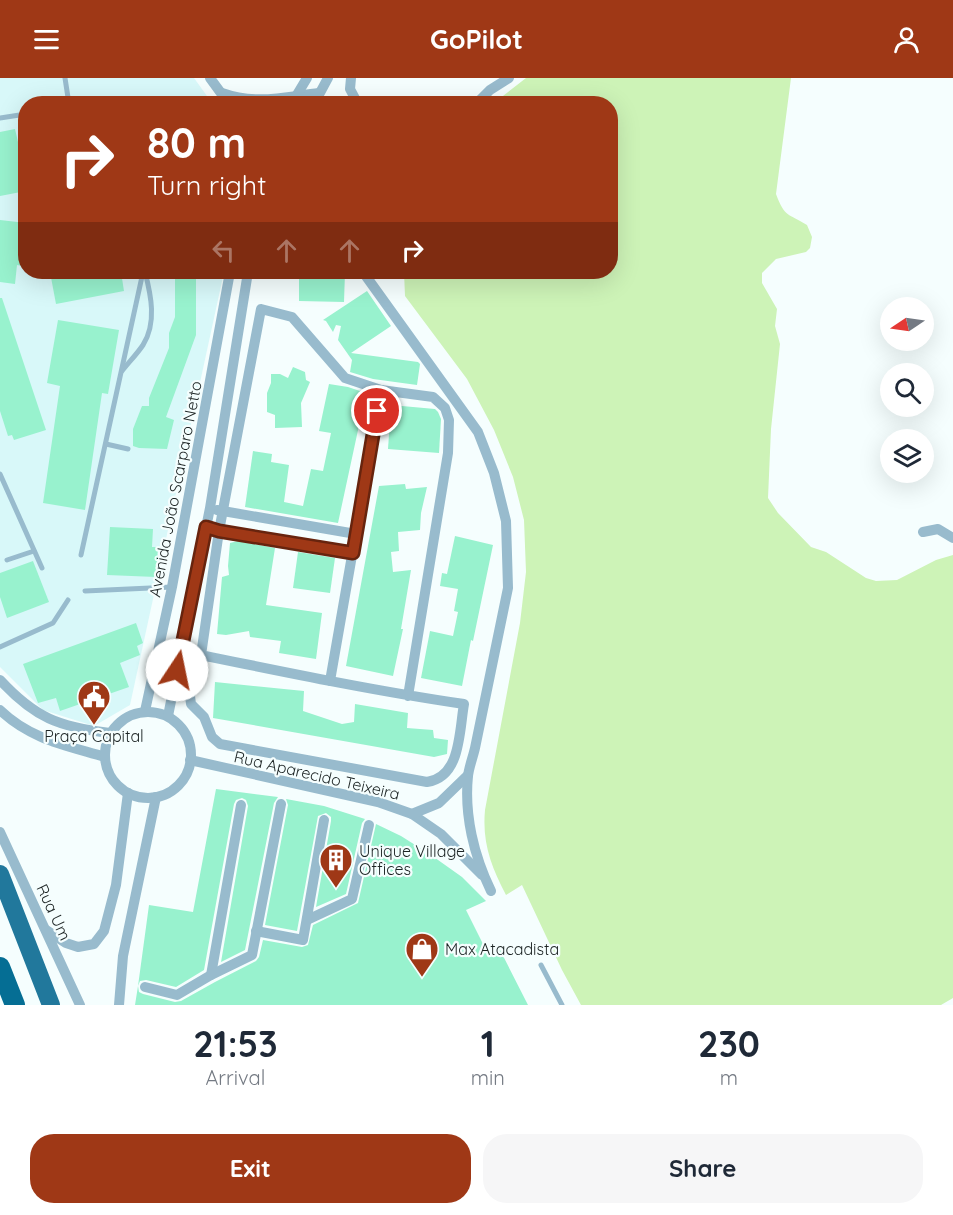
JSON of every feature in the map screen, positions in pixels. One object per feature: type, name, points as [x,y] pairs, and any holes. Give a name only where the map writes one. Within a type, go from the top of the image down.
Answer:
[{"type":"highway","points":[[0,874],[51,1005]]},
{"type":"highway","points":[[0,967],[15,1005]]},
{"type":"street","points":[[210,78],[224,96]]},
{"type":"street","points":[[296,96],[307,78]]},
{"type":"street","points":[[317,96],[328,78]]},
{"type":"street","points":[[351,78],[350,89],[353,96]]},
{"type":"street","points":[[484,96],[509,78]]},
{"type":"street","points":[[222,93],[231,96]]},
{"type":"street","name":"Avenida João Scarparo Netto","points":[[145,711],[172,587],[229,279]]},
{"type":"street","name":"Avenida João Scarparo Netto","points":[[168,716],[210,508],[247,279]]},
{"type":"street","points":[[368,279],[478,432],[494,473],[506,521],[508,588],[476,748],[468,775],[473,843],[491,891]]},
{"type":"street","points":[[201,655],[408,696],[464,705],[451,768],[444,776],[427,782],[220,744],[212,737],[204,717],[191,704],[190,696],[201,655],[219,531],[261,309],[292,317],[345,378],[381,390],[433,398],[445,408],[449,420],[448,453],[408,696]]},
{"type":"street","points":[[330,681],[381,390]]},
{"type":"street","points":[[210,508],[356,534]]},
{"type":"street","points":[[206,527],[353,553]]},
{"type":"street","points":[[923,532],[938,529],[953,538]]},
{"type":"street","points":[[0,680],[40,716],[72,727],[110,733]]},
{"type":"street","points":[[0,710],[9,719],[35,736],[105,758]]},
{"type":"street","points":[[145,711],[168,716],[186,735],[190,747],[190,760],[186,773],[179,784],[169,792],[156,797],[142,797],[128,793],[116,784],[108,772],[105,745],[110,733],[119,722],[131,714],[145,711]]},
{"type":"street","name":"Rua Aparecido Teixeira","points":[[190,760],[378,802],[412,814],[441,834],[484,877]]},
{"type":"street","points":[[412,814],[439,803],[468,775]]},
{"type":"street","points":[[46,930],[66,943],[78,947],[94,944],[104,931],[116,885],[128,793]]},
{"type":"street","points":[[119,1005],[123,956],[156,797]]},
{"type":"street","points":[[211,975],[241,804]]},
{"type":"street","points":[[145,987],[177,995],[252,955],[281,804]]},
{"type":"street","points":[[256,932],[303,940],[324,820]]},
{"type":"street","points":[[307,920],[352,899],[369,825]]},
{"type":"street","name":"Rua Um","points":[[0,832],[80,1005]]},
{"type":"lane","points":[[65,78],[68,96]]},
{"type":"lane","points":[[0,118],[18,115]]},
{"type":"lane","points":[[81,555],[142,279]]},
{"type":"lane","points":[[121,372],[144,343],[152,317],[151,293],[146,279]]},
{"type":"lane","points":[[106,444],[128,448]]},
{"type":"lane","points":[[0,474],[42,568]]},
{"type":"lane","points":[[7,560],[34,551]]},
{"type":"lane","points":[[85,591],[172,587]]},
{"type":"lane","points":[[0,647],[53,623],[68,600]]},
{"type":"lane","points":[[541,965],[562,1005]]},
{"type":"shaded area","points":[[0,78],[194,78],[207,96],[18,96],[18,279],[222,279],[130,705],[94,726],[43,710],[0,667]]},
{"type":"green space","points":[[526,78],[791,78],[776,194],[785,211],[807,225],[812,237],[810,248],[806,252],[776,259],[762,273],[762,283],[777,309],[775,326],[780,344],[771,429],[768,498],[778,513],[811,547],[826,552],[866,578],[876,581],[897,580],[936,560],[953,555],[953,998],[941,1005],[581,1005],[522,885],[506,895],[489,854],[484,822],[520,623],[526,572],[524,520],[513,477],[494,430],[467,379],[405,296],[404,279],[618,279],[618,96],[503,96]]},
{"type":"building","points":[[15,129],[18,142],[18,193],[0,196],[0,132]]},
{"type":"building","points":[[0,220],[18,222],[18,265],[15,284],[0,282]]},
{"type":"building","points":[[51,279],[122,279],[124,291],[56,304]]},
{"type":"building","points":[[175,279],[196,279],[196,335],[166,417],[174,420],[167,449],[139,448],[133,446],[133,429],[142,406],[149,406],[149,398],[169,348],[169,333],[175,317]]},
{"type":"building","points":[[299,279],[345,279],[344,302],[299,301]]},
{"type":"building","points":[[367,291],[391,326],[351,353],[418,362],[420,364],[417,385],[373,379],[350,372],[352,360],[338,340],[341,326],[336,325],[333,332],[323,320]]},
{"type":"building","points":[[0,298],[2,298],[46,430],[14,440],[12,435],[8,436],[0,411]]},
{"type":"building","points":[[58,320],[119,330],[108,394],[102,393],[85,510],[43,503],[60,386],[47,383]]},
{"type":"building","points":[[293,367],[305,372],[306,380],[310,382],[301,403],[302,427],[275,428],[275,415],[267,412],[267,393],[271,383],[271,374],[280,374],[288,378]]},
{"type":"building","points":[[329,384],[366,393],[338,523],[245,507],[253,451],[272,454],[271,462],[289,465],[284,502],[303,506],[311,469],[323,471],[331,433],[319,431]]},
{"type":"building","points":[[391,405],[435,409],[438,412],[441,419],[439,453],[388,449]]},
{"type":"building","points":[[405,484],[406,489],[427,487],[420,530],[398,532],[399,551],[391,552],[393,572],[411,570],[401,629],[403,629],[393,676],[346,666],[379,486]]},
{"type":"building","points":[[110,527],[153,529],[152,547],[158,547],[156,577],[107,575]]},
{"type":"building","points":[[455,536],[493,545],[462,686],[421,678],[430,631],[453,636],[458,612],[454,611],[458,589],[440,586],[442,573],[447,574]]},
{"type":"building","points":[[238,541],[275,548],[266,605],[322,613],[316,659],[279,653],[281,641],[250,637],[249,631],[226,635],[217,634],[222,577],[229,575],[230,543]]},
{"type":"building","points":[[298,552],[335,558],[330,593],[293,588]]},
{"type":"building","points":[[33,561],[49,602],[7,618],[0,597],[0,573]]},
{"type":"building","points":[[136,623],[143,643],[137,646],[140,655],[120,663],[129,687],[60,711],[56,698],[38,703],[23,664]]},
{"type":"building","points":[[215,682],[304,691],[303,711],[342,724],[354,722],[355,704],[408,713],[407,728],[433,730],[434,738],[448,740],[447,754],[434,757],[213,718]]},
{"type":"building","points":[[216,789],[278,797],[274,803],[245,950],[221,962],[248,806],[246,800],[242,798],[236,800],[234,804],[204,970],[176,987],[146,980],[140,981],[138,986],[149,905],[193,912]]},
{"type":"building","points":[[286,799],[324,806],[365,819],[362,823],[346,894],[316,907],[331,821],[331,817],[326,813],[318,816],[297,931],[265,925],[288,805]]},
{"type":"building","points":[[376,824],[401,836],[431,855],[462,877],[486,901],[466,910],[487,952],[498,946],[528,1005],[135,1005],[138,986],[139,992],[143,994],[175,1002],[181,1001],[256,961],[263,940],[302,947],[308,945],[313,925],[358,903]]},
{"type":"place","name":"Praça Capital","points":[[94,726]]},
{"type":"place","name":"Unique Village Offices","points":[[336,889]]},
{"type":"place","name":"Max Atacadista","points":[[422,978]]},
{"type":"route","points":[[177,670],[206,527],[353,553],[377,411]]}]
